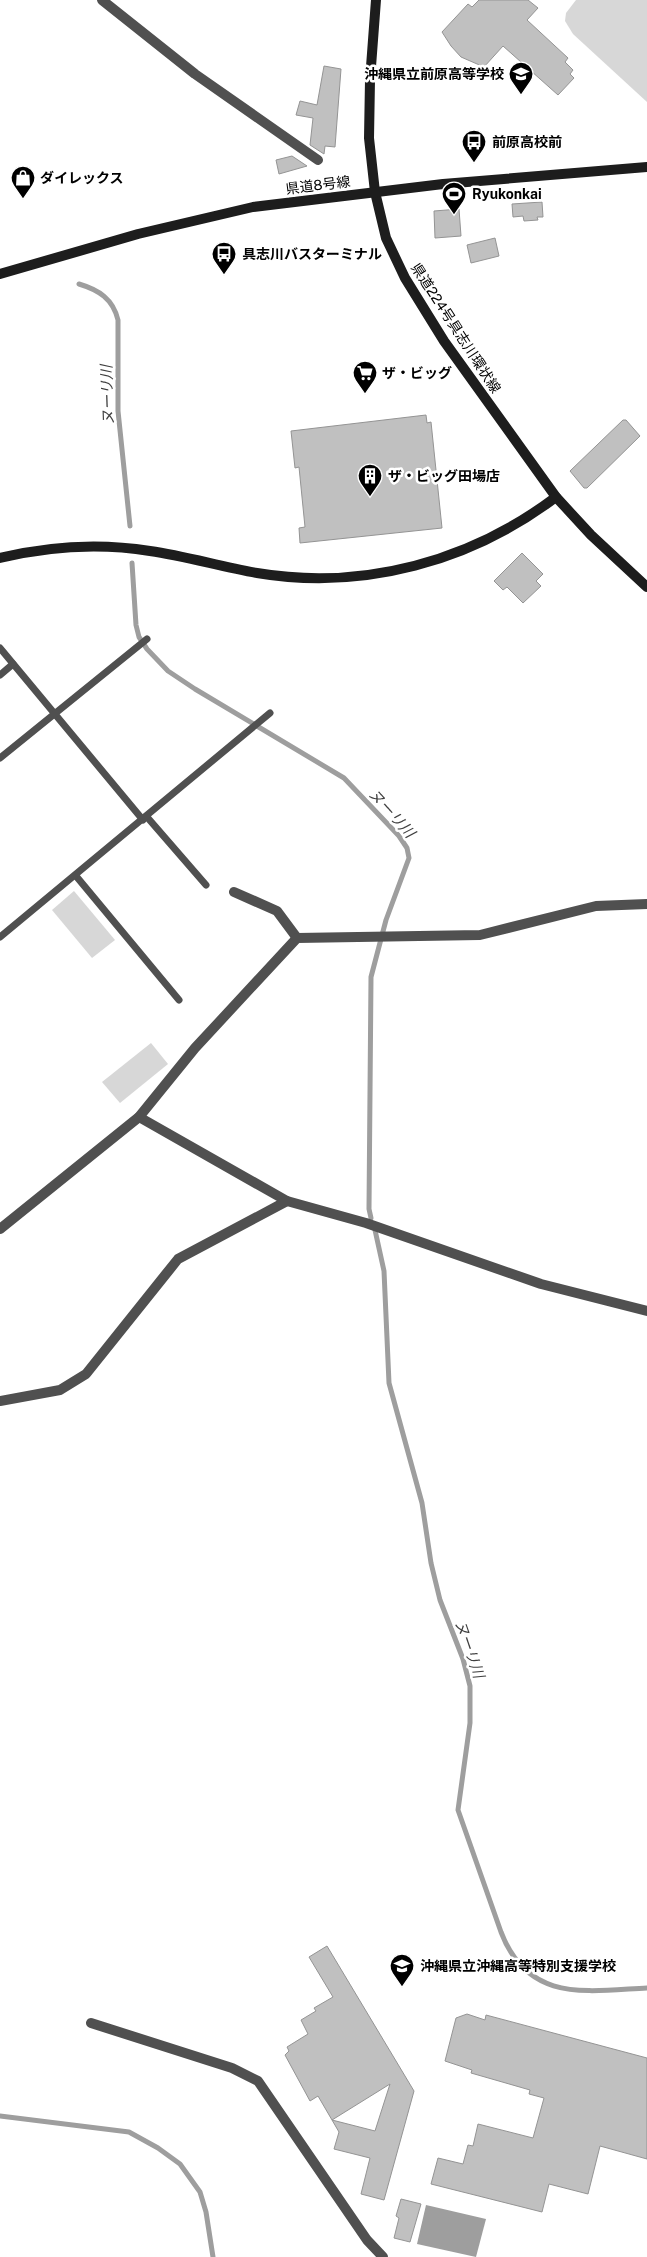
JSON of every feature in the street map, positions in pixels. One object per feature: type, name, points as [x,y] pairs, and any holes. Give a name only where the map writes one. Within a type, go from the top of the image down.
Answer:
[{"type":"main road","name":"県道224号具志川環状線","points":[[376,0],[370,80],[369,138],[375,192],[386,238],[405,278],[464,371],[556,496],[591,535],[647,587]]},
{"type":"main road","name":"県道8号線","points":[[0,274],[138,234],[253,207],[375,192],[647,167]]},
{"type":"main road","points":[[0,558],[52,548],[111,547],[151,551],[258,574],[320,578],[374,575],[430,562],[461,551],[526,520],[556,496]]},
{"type":"street","points":[[102,0],[196,74],[318,160]]},
{"type":"street","points":[[234,892],[277,911],[297,938]]},
{"type":"street","points":[[0,1229],[139,1118],[196,1048],[297,938],[480,935],[596,906],[647,904]]},
{"type":"street","points":[[139,1118],[287,1201],[366,1222],[541,1284],[647,1311]]},
{"type":"street","points":[[0,1402],[60,1390],[86,1374],[178,1259],[287,1201]]},
{"type":"street","points":[[91,2023],[232,2068],[258,2081],[367,2240],[383,2257]]},
{"type":"lane","points":[[0,758],[147,639]]},
{"type":"lane","points":[[0,648],[145,818],[206,885]]},
{"type":"lane","points":[[0,675],[13,664]]},
{"type":"lane","points":[[0,937],[76,876],[270,712]]},
{"type":"lane","points":[[76,876],[179,1000]]},
{"type":"shaded area","points":[[576,0],[647,0],[647,102],[573,34],[565,21],[566,13]]},
{"type":"shaded area","points":[[74,891],[115,940],[92,958],[52,910]]},
{"type":"shaded area","points":[[151,1043],[168,1064],[120,1103],[102,1082]]},
{"type":"shaded area","points":[[426,2205],[486,2219],[476,2257],[417,2244]]},
{"type":"building","points":[[479,0],[528,0],[538,8],[527,20],[568,58],[565,62],[573,70],[570,74],[574,78],[558,95],[503,46],[484,67],[461,57],[451,46],[442,32],[468,4],[472,7]]},
{"type":"building","points":[[324,66],[341,69],[335,147],[325,146],[324,154],[310,145],[313,118],[296,115],[300,101],[317,105]]},
{"type":"building","points":[[292,156],[307,166],[279,174],[276,160]]},
{"type":"building","points":[[542,202],[543,217],[537,217],[538,220],[524,221],[523,216],[513,217],[512,204]]},
{"type":"building","points":[[459,209],[461,236],[435,238],[434,211]]},
{"type":"building","points":[[495,238],[499,256],[471,263],[467,245]]},
{"type":"building","name":"ザ・ビッグ田場店","points":[[426,415],[427,423],[431,422],[442,528],[300,543],[299,528],[305,527],[299,467],[295,468],[291,431]]},
{"type":"building","points":[[623,420],[626,420],[640,436],[587,488],[584,488],[570,471]]},
{"type":"building","points":[[522,553],[543,574],[536,581],[541,586],[523,603],[507,587],[503,590],[494,581]]},
{"type":"building","points":[[327,1946],[414,2091],[384,2200],[361,2194],[370,2158],[334,2149],[339,2132],[332,2120],[318,2096],[310,2101],[285,2055],[289,2051],[287,2047],[308,2034],[301,2020],[316,2011],[314,2008],[333,1997],[309,1957]],"holes":[[[390,2084],[375,2131],[332,2120]]]},
{"type":"building","points":[[467,2014],[485,2020],[486,2015],[647,2058],[647,2159],[600,2146],[588,2194],[549,2184],[542,2212],[431,2184],[438,2158],[463,2164],[468,2145],[473,2146],[478,2124],[533,2138],[544,2098],[529,2094],[530,2090],[471,2073],[472,2070],[445,2061],[456,2018]]},
{"type":"building","points":[[401,2199],[421,2204],[410,2242],[394,2238],[399,2218],[396,2216]]},
{"type":"waterway","name":"ヌーリ川","points":[[79,284],[93,289],[104,296],[113,306],[118,320],[118,411],[130,526]]},
{"type":"waterway","name":"ヌーリ川","points":[[132,563],[136,625],[139,637],[147,649],[168,671],[344,778],[399,836],[407,848],[409,858],[386,920],[371,977],[369,1209],[371,1218]]},
{"type":"waterway","name":"ヌーリ川","points":[[375,1230],[384,1271],[389,1383],[422,1503],[431,1563],[440,1600],[463,1659],[470,1686],[470,1723],[458,1810],[501,1932],[513,1955],[527,1971],[543,1982],[561,1988],[581,1990],[647,1988]]},
{"type":"waterway","points":[[0,2116],[129,2132],[158,2148],[180,2164],[200,2192],[206,2212],[213,2257]]},
{"type":"place","name":"沖縄県立前原高等学校","points":[[521,95]]},
{"type":"place","name":"前原高校前","points":[[474,163]]},
{"type":"place","name":"ダイレックス","points":[[23,199]]},
{"type":"place","name":"Ryukonkai","points":[[454,215]]},
{"type":"place","name":"具志川バスターミナル","points":[[224,275]]},
{"type":"place","name":"ザ・ビッグ","points":[[365,394]]},
{"type":"place","name":"ザ・ビッグ田場店","points":[[370,497]]},
{"type":"place","name":"沖縄県立沖縄高等特別支援学校","points":[[402,1987]]}]
